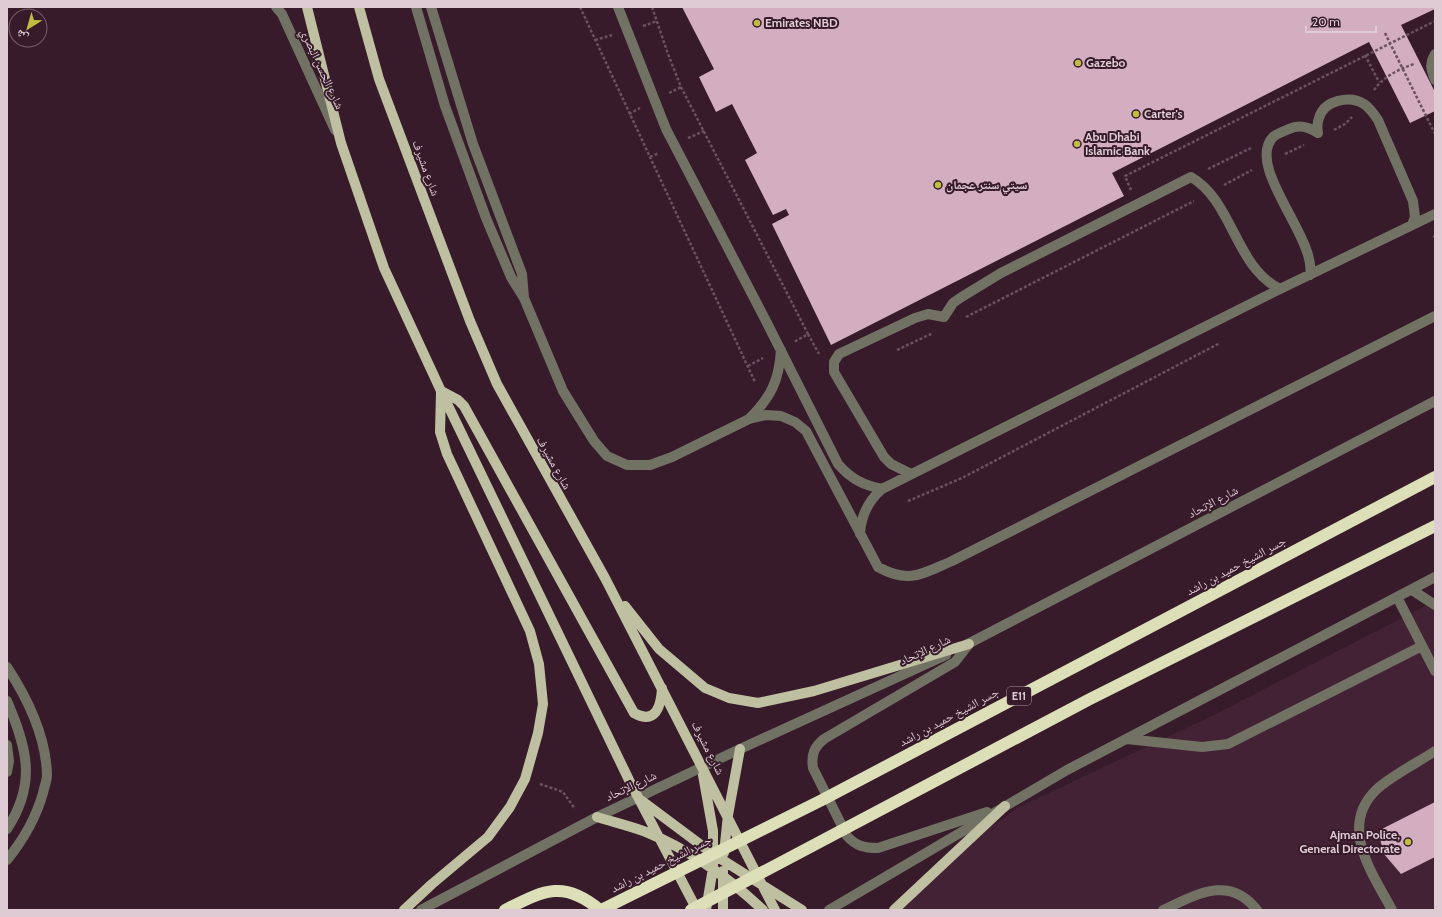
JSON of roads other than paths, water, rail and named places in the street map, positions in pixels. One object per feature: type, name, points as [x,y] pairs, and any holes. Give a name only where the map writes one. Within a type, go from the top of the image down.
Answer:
[{"type":"highway","name":"جسر الشيخ حميد بن راشد","points":[[600,910],[822,800],[1435,478]]},
{"type":"highway","points":[[691,910],[1090,699],[1435,526]]},
{"type":"highway","points":[[505,910],[546,891],[557,890],[581,896],[600,910]]},
{"type":"main road","points":[[307,7],[341,143],[384,268],[441,391],[638,798],[697,910]]},
{"type":"main road","name":"شارع مشيرف","points":[[359,7],[380,79],[423,198],[448,258],[470,321],[497,384],[605,578],[728,815],[775,910]]},
{"type":"main road","points":[[441,391],[458,400],[467,410],[634,713],[641,717],[649,717],[655,713],[659,707],[662,688]]},
{"type":"main road","points":[[404,910],[432,884],[488,837],[510,807],[525,779],[538,733],[543,704],[542,682],[536,649],[520,608],[447,454],[440,432],[441,391]]},
{"type":"main road","points":[[605,578],[659,650],[705,688],[729,698],[758,703],[785,698],[969,644]]},
{"type":"main road","points":[[723,910],[723,876],[728,815],[740,749]]},
{"type":"main road","points":[[702,767],[710,808],[713,854],[713,868],[706,910]]},
{"type":"main road","points":[[638,798],[713,854],[802,910]]},
{"type":"main road","points":[[894,910],[1005,806]]},
{"type":"main road","points":[[596,817],[660,838],[713,868],[763,910]]},
{"type":"street","name":"شارع الحسن البصري","points":[[276,7],[285,20],[341,143]]},
{"type":"street","points":[[416,7],[427,48],[455,134],[486,218],[511,277],[524,298],[563,391],[594,441],[607,456],[628,465],[650,465],[672,457],[749,418],[765,403],[776,380],[781,350]]},
{"type":"street","points":[[430,7],[473,144],[522,274],[524,298]]},
{"type":"street","points":[[618,7],[666,129],[781,350],[838,464],[854,480],[865,485],[882,489]]},
{"type":"street","points":[[427,48],[440,40]]},
{"type":"street","points":[[1433,57],[1431,69],[1435,80]]},
{"type":"street","points":[[1310,275],[1309,256],[1271,178],[1267,162],[1268,146],[1273,137],[1297,126],[1311,129],[1318,133],[1319,116],[1328,105],[1339,101],[1352,100],[1363,104],[1372,111],[1378,120],[1412,198],[1415,209],[1412,225]]},
{"type":"street","points":[[911,474],[891,464],[878,448],[834,372],[834,362],[839,354],[915,318],[928,314],[944,316],[953,303],[1001,273],[1191,177],[1201,183],[1210,193],[1256,270],[1271,285],[1280,289]]},
{"type":"street","points":[[860,534],[860,524],[868,504],[882,489],[975,444],[1280,289],[1435,214]]},
{"type":"street","points":[[749,418],[766,415],[781,416],[795,422],[806,432],[878,567],[893,575],[909,577],[925,573],[1435,316]]},
{"type":"street","name":"شارع الإتحاد","points":[[421,910],[596,817],[969,644],[1435,401]]},
{"type":"street","points":[[828,910],[1005,806],[1127,739],[1435,578]]},
{"type":"street","points":[[1412,590],[1435,605]]},
{"type":"street","points":[[1398,597],[1435,671]]},
{"type":"street","points":[[969,644],[955,662],[821,741],[813,751],[813,768],[847,836],[855,844],[866,848],[878,848],[1005,806]]},
{"type":"street","points":[[1127,739],[1202,747],[1228,744],[1422,646]]},
{"type":"street","points":[[7,667],[28,702],[38,726],[44,751],[47,776],[38,810],[22,841],[7,860]]},
{"type":"street","points":[[7,701],[21,733],[26,756],[26,781],[20,804],[7,829]]},
{"type":"street","points":[[7,745],[7,772]]},
{"type":"street","points":[[1392,910],[1362,854],[1358,834],[1361,816],[1367,800],[1377,789],[1435,751]]},
{"type":"street","points":[[1163,910],[1210,890],[1222,890],[1243,896],[1257,910]]},
{"type":"place","name":"Emirates NBD","points":[[757,23]]},
{"type":"place","name":"Gazebo","points":[[1078,63]]},
{"type":"place","name":"Carter's","points":[[1136,114]]},
{"type":"place","name":"Abu Dhabi Islamic Bank","points":[[1077,144]]},
{"type":"place","name":"سيتي سنتر عجمان","points":[[938,185]]},
{"type":"place","name":"Ajman Police, General Directorate","points":[[1408,842]]}]
